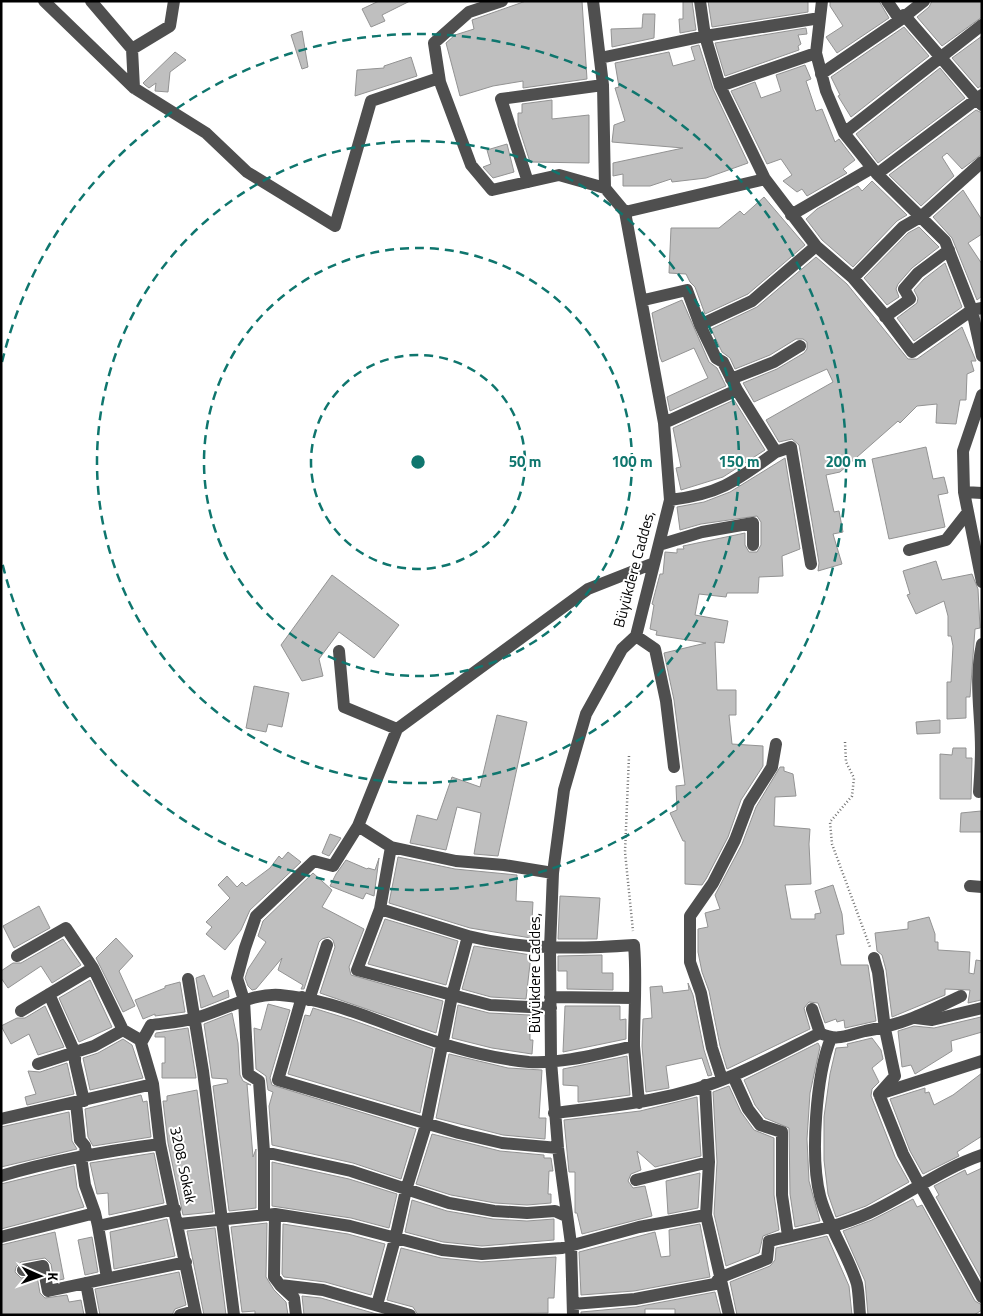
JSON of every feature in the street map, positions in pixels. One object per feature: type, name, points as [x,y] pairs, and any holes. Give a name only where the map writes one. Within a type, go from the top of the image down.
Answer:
[{"type":"street","points":[[44,1],[134,88],[206,134],[247,172],[335,226],[371,101],[439,78]]},
{"type":"street","points":[[91,1],[132,50],[134,88]]},
{"type":"street","points":[[132,50],[170,26],[174,1]]},
{"type":"street","points":[[502,1],[469,12],[434,43],[439,78],[471,165],[492,190],[559,175],[605,188],[625,212],[765,179]]},
{"type":"street","points":[[593,1],[603,85],[605,188]]},
{"type":"street","points":[[700,1],[704,36],[720,86],[765,179],[816,246],[853,278],[912,352],[977,309]]},
{"type":"street","points":[[791,215],[874,171],[980,100],[940,59],[924,36],[902,18],[887,1]]},
{"type":"street","points":[[821,74],[924,1]]},
{"type":"street","points":[[600,58],[704,36],[823,7],[816,53],[821,74],[844,133],[874,171],[922,216],[945,241],[977,309],[982,356]]},
{"type":"street","points":[[844,133],[982,25]]},
{"type":"street","points":[[720,86],[816,53]]},
{"type":"street","points":[[528,182],[501,99],[603,85]]},
{"type":"street","points":[[853,278],[903,227],[922,216],[982,162]]},
{"type":"street","name":"Büyükdere Caddes,","points":[[573,1309],[571,1244],[554,1114],[551,1061],[550,948],[553,873],[564,790],[586,714],[622,649],[636,636],[670,500],[664,423],[644,300],[625,212]]},
{"type":"street","points":[[700,325],[752,301],[816,246]]},
{"type":"street","points":[[885,317],[910,299],[904,289],[918,273],[949,250]]},
{"type":"street","points":[[644,300],[687,290],[700,325],[716,358],[723,362],[734,384],[776,452]]},
{"type":"street","points":[[664,423],[800,346]]},
{"type":"street","points":[[982,395],[978,418],[963,451],[964,492],[980,560],[982,582]]},
{"type":"street","points":[[670,500],[698,496],[722,489],[776,452],[791,447],[811,564]]},
{"type":"street","points":[[964,492],[982,493]]},
{"type":"street","points":[[909,550],[946,540],[968,512]]},
{"type":"street","points":[[659,545],[702,532],[753,523],[753,545]]},
{"type":"street","points":[[259,1081],[248,1074],[244,1000],[237,978],[256,916],[314,860],[333,866],[358,826],[397,729],[588,589],[654,564]]},
{"type":"street","points":[[636,636],[655,649],[666,701],[674,768]]},
{"type":"street","points":[[979,792],[981,748],[978,665],[982,644]]},
{"type":"street","points":[[339,651],[344,707],[397,729]]},
{"type":"street","points":[[776,744],[772,767],[749,803],[735,840],[712,883],[690,916],[690,962],[701,993],[712,1048],[728,1078],[760,1125],[782,1132],[782,1194],[788,1236]]},
{"type":"street","points":[[358,826],[391,847],[456,861],[504,865],[553,873]]},
{"type":"street","points":[[391,847],[380,909],[357,970],[490,1005],[634,998]]},
{"type":"street","points":[[380,909],[468,936],[507,944],[550,948],[634,945],[636,972],[634,1046],[639,1103]]},
{"type":"street","points":[[18,956],[66,928],[93,968],[123,1030],[142,1041],[151,1025],[195,1018],[244,1000],[277,995],[344,1007],[443,1044],[480,1054],[530,1062],[551,1061],[634,1046]]},
{"type":"street","points":[[377,1305],[395,1240],[406,1190],[426,1125],[452,996],[468,936]]},
{"type":"street","points":[[278,1080],[305,999],[327,944]]},
{"type":"street","points":[[874,958],[878,972],[884,1029],[895,1076],[879,1094]]},
{"type":"street","points":[[20,1011],[93,968]]},
{"type":"street","points":[[188,979],[195,1018],[234,1315]]},
{"type":"street","points":[[49,994],[75,1053],[80,1102],[80,1140],[85,1146],[85,1185],[97,1220],[107,1278]]},
{"type":"street","points":[[554,1114],[639,1103],[705,1085],[728,1078],[825,1035],[884,1029],[916,1018],[961,996]]},
{"type":"street","points":[[916,1018],[932,1020],[982,1008]]},
{"type":"street","points":[[812,1009],[825,1035],[817,1115],[816,1160],[820,1196],[857,1285],[860,1315]]},
{"type":"street","points":[[38,1064],[94,1046],[123,1030]]},
{"type":"street","name":"3208. Sokak","points":[[142,1041],[141,1044],[153,1084],[160,1144],[176,1209],[196,1313]]},
{"type":"street","points":[[879,1094],[982,1061]]},
{"type":"street","points":[[259,1081],[265,1077],[278,1080],[426,1125],[502,1144],[558,1148]]},
{"type":"street","points":[[259,1081],[274,1276],[280,1285],[294,1298],[296,1315]]},
{"type":"street","points":[[1,1119],[153,1084]]},
{"type":"street","points":[[705,1085],[708,1162],[706,1214],[719,1278],[729,1315]]},
{"type":"street","points":[[879,1094],[903,1154],[919,1185],[978,1283],[982,1297]]},
{"type":"street","points":[[1,1176],[84,1155],[160,1144]]},
{"type":"street","points":[[264,1152],[351,1172],[449,1203],[494,1211],[528,1213],[555,1211],[566,1216]]},
{"type":"street","points":[[573,1309],[715,1284],[719,1278],[767,1259],[768,1241],[832,1228],[870,1212],[960,1163],[982,1155]]},
{"type":"street","points":[[636,1180],[708,1162]]},
{"type":"street","points":[[1,1237],[97,1220],[176,1209]]},
{"type":"street","points":[[179,1224],[270,1214],[350,1226],[395,1240],[442,1250],[482,1254],[562,1248],[571,1244],[706,1214]]},
{"type":"street","points":[[23,1270],[43,1266],[48,1291],[186,1262]]},
{"type":"street","points":[[86,1283],[92,1315]]},
{"type":"street","points":[[280,1285],[323,1290],[410,1315]]},
{"type":"street","points":[[180,1315],[196,1313]]},
{"type":"path","points":[[845,742],[846,762],[854,778],[852,796],[830,822],[832,844],[874,958]]},
{"type":"path","points":[[628,756],[625,852],[634,945]]},
{"type":"building","points":[[379,1],[410,1],[382,15],[385,21],[371,27],[362,9]]},
{"type":"building","points":[[526,1],[582,1],[587,79],[523,88],[523,81],[493,86],[460,96],[446,43],[455,35],[474,29],[472,20]]},
{"type":"building","points":[[683,1],[692,1],[696,30],[680,33],[679,19],[683,19]]},
{"type":"building","points":[[708,1],[808,1],[808,12],[712,27]]},
{"type":"building","points":[[830,1],[879,1],[889,18],[837,53],[826,37],[843,26],[830,6]]},
{"type":"building","points":[[932,1],[982,1],[982,17],[942,46],[917,17],[929,7]]},
{"type":"building","points":[[643,14],[655,14],[654,38],[612,47],[611,29],[642,28]]},
{"type":"building","points":[[904,27],[929,56],[851,117],[838,96],[840,95],[831,77]]},
{"type":"building","points":[[806,28],[807,34],[798,35],[801,44],[798,46],[799,50],[725,76],[715,43]]},
{"type":"building","points":[[302,31],[308,67],[302,69],[291,35]]},
{"type":"building","points":[[982,36],[982,85],[978,88],[952,58]]},
{"type":"building","points":[[699,45],[713,89],[748,163],[706,178],[672,182],[671,179],[650,186],[623,186],[623,174],[613,176],[613,163],[683,148],[612,142],[614,125],[625,121],[615,88],[619,87],[615,63],[669,52],[673,66],[695,60],[691,47]]},
{"type":"building","points":[[175,52],[186,60],[170,72],[168,92],[155,91],[156,83],[149,88],[145,85],[143,83]]},
{"type":"building","points":[[411,57],[417,76],[355,96],[357,70],[384,68],[384,66]]},
{"type":"building","points":[[805,65],[811,79],[806,81],[816,111],[822,109],[835,142],[839,139],[855,160],[843,169],[847,173],[807,196],[802,189],[797,192],[783,181],[792,175],[781,159],[767,164],[731,91],[755,82],[761,98],[781,91],[776,75]]},
{"type":"building","points":[[940,68],[965,98],[878,163],[856,134]]},
{"type":"building","points":[[552,100],[552,119],[589,115],[589,163],[530,162],[518,125],[518,113],[522,113],[522,104]]},
{"type":"building","points":[[976,110],[982,113],[982,154],[962,169],[947,153],[942,157],[954,176],[921,206],[889,175]]},
{"type":"building","points":[[507,144],[514,172],[493,178],[483,167],[491,164],[487,150]]},
{"type":"building","points":[[872,181],[907,215],[897,221],[853,267],[822,240],[806,219],[817,209],[858,186],[862,191]]},
{"type":"building","points":[[963,190],[982,220],[982,234],[968,243],[982,264],[982,296],[977,300],[952,238],[933,217]]},
{"type":"building","points":[[764,197],[805,245],[748,294],[705,314],[695,287],[686,274],[669,273],[671,228],[719,228],[740,211],[744,215]]},
{"type":"building","points":[[919,227],[939,247],[912,268],[898,284],[896,289],[899,297],[887,305],[864,278],[908,233]]},
{"type":"building","points":[[816,257],[847,284],[908,359],[917,359],[962,327],[976,361],[971,361],[974,371],[967,374],[966,400],[960,400],[956,424],[936,423],[937,404],[917,406],[900,423],[898,421],[840,472],[826,475],[834,512],[839,511],[843,532],[833,534],[842,564],[818,571],[819,563],[799,445],[792,439],[779,442],[766,420],[833,382],[827,369],[754,402],[743,383],[777,369],[804,353],[807,349],[807,342],[803,339],[796,339],[770,355],[735,369],[730,358],[722,352],[711,329],[757,307]]},
{"type":"building","points":[[945,263],[962,307],[914,341],[897,318],[917,303],[918,298],[914,290],[924,279]]},
{"type":"building","points":[[682,300],[709,362],[717,368],[726,386],[670,411],[667,397],[708,378],[694,348],[662,362],[660,357],[652,313]]},
{"type":"building","points":[[734,400],[765,450],[723,477],[681,490],[676,468],[681,467],[673,428]]},
{"type":"building","points":[[926,447],[933,479],[944,477],[948,493],[938,495],[945,527],[889,539],[872,459]]},
{"type":"building","points":[[785,458],[800,549],[782,556],[783,576],[759,577],[758,593],[727,593],[726,597],[699,594],[695,615],[728,621],[724,643],[715,642],[717,690],[736,690],[736,715],[729,715],[732,744],[763,746],[763,766],[741,800],[728,837],[706,879],[702,885],[685,884],[685,841],[683,841],[670,813],[677,810],[676,786],[685,785],[674,700],[664,653],[706,643],[656,635],[657,631],[650,629],[654,605],[652,604],[660,574],[663,574],[665,552],[677,553],[677,549],[684,549],[683,546],[745,533],[745,545],[749,552],[757,552],[761,545],[761,522],[757,516],[701,524],[680,530],[677,507],[704,502],[730,492]]},
{"type":"building","points":[[936,561],[942,580],[972,574],[978,589],[980,628],[975,629],[970,697],[966,697],[966,718],[947,719],[947,682],[951,682],[953,646],[951,636],[948,636],[948,616],[944,601],[916,614],[907,595],[910,594],[903,571]]},
{"type":"building","points":[[332,575],[399,625],[374,658],[339,632],[319,659],[323,676],[302,681],[281,645]]},
{"type":"building","points":[[254,686],[289,693],[282,727],[268,724],[266,732],[246,728]]},
{"type":"building","points":[[497,715],[527,722],[498,856],[474,854],[481,813],[457,807],[446,850],[410,843],[417,815],[437,820],[452,777],[480,787]]},
{"type":"building","points":[[940,720],[940,733],[917,734],[916,722]]},
{"type":"building","points":[[953,748],[966,748],[966,758],[972,758],[971,799],[940,799],[940,754],[952,755]]},
{"type":"building","points":[[780,767],[784,767],[784,771],[793,774],[796,796],[775,797],[774,826],[810,829],[811,884],[785,885],[791,919],[815,919],[815,914],[821,913],[815,891],[833,885],[842,914],[844,934],[836,935],[841,965],[868,965],[876,1021],[845,1028],[844,1020],[837,1022],[836,1019],[825,1023],[818,1003],[809,1002],[804,1008],[810,1029],[727,1069],[720,1046],[709,991],[702,972],[698,952],[698,929],[708,927],[705,913],[720,909],[715,895],[742,844],[756,807]]},
{"type":"building","points":[[981,811],[982,832],[960,832],[961,813]]},
{"type":"building","points":[[330,834],[341,838],[329,856],[322,853]]},
{"type":"building","points":[[288,852],[301,862],[250,910],[241,930],[225,950],[206,934],[212,927],[206,922],[230,898],[218,885],[227,876],[237,887],[242,882],[246,886],[270,868],[279,856],[282,859]]},
{"type":"building","points":[[398,857],[455,869],[517,875],[516,901],[533,902],[531,938],[470,928],[389,903]]},
{"type":"building","points":[[379,858],[374,896],[366,893],[363,899],[330,886],[346,860],[367,869],[375,870]]},
{"type":"building","points":[[313,873],[332,890],[322,907],[364,929],[349,967],[351,975],[443,1001],[436,1033],[320,993],[335,947],[333,940],[329,937],[319,942],[304,989],[301,989],[303,985],[278,970],[282,958],[256,989],[252,990],[248,986],[245,978],[248,969],[266,942],[258,936],[263,921]]},
{"type":"building","points":[[560,896],[600,898],[597,939],[558,939]]},
{"type":"building","points":[[39,906],[50,928],[14,948],[3,926]]},
{"type":"building","points":[[929,917],[935,934],[935,942],[938,942],[938,950],[970,952],[969,973],[974,974],[976,960],[982,961],[981,1000],[968,1003],[970,990],[945,989],[945,995],[892,1017],[886,970],[882,955],[877,951],[875,933],[908,929],[908,922]]},
{"type":"building","points":[[385,919],[458,941],[446,985],[368,964]]},
{"type":"building","points":[[116,938],[133,956],[119,971],[135,1006],[123,1012],[96,958]]},
{"type":"building","points":[[63,939],[81,965],[52,983],[41,966],[8,988],[1,978],[1,971],[13,963],[21,963]]},
{"type":"building","points":[[474,946],[531,955],[526,999],[491,997],[462,989]]},
{"type":"building","points":[[602,955],[602,973],[613,973],[613,990],[567,989],[567,971],[558,971],[558,956]]},
{"type":"building","points":[[204,975],[213,997],[228,990],[229,997],[201,1008],[196,978]]},
{"type":"building","points":[[90,980],[112,1027],[79,1042],[59,998]]},
{"type":"building","points":[[180,982],[185,1012],[155,1016],[155,1014],[143,1019],[135,1000],[165,988],[165,986]]},
{"type":"building","points":[[688,983],[693,995],[704,1050],[712,1075],[708,1076],[702,1058],[666,1066],[669,1088],[646,1092],[642,1046],[643,1019],[652,1018],[650,987],[662,986],[663,993],[689,990]]},
{"type":"building","points":[[268,1004],[290,1010],[270,1078],[272,1085],[416,1129],[401,1179],[353,1163],[272,1145],[269,1106],[273,1092],[268,1090],[266,1076],[256,1069],[254,1028],[261,1030]]},
{"type":"building","points":[[458,1005],[489,1013],[530,1015],[530,1040],[533,1040],[532,1054],[492,1048],[452,1038]]},
{"type":"building","points":[[45,1006],[64,1047],[38,1055],[29,1034],[11,1044],[1,1026],[17,1018],[25,1018]]},
{"type":"building","points":[[565,1006],[620,1006],[620,1020],[626,1019],[626,1039],[563,1052]]},
{"type":"building","points":[[313,1008],[433,1049],[420,1113],[288,1074],[305,1015],[310,1016]]},
{"type":"building","points":[[232,1013],[238,1043],[240,1075],[243,1081],[251,1085],[247,1084],[253,1157],[256,1149],[256,1208],[229,1211],[213,1086],[228,1083],[227,1079],[212,1078],[204,1024]]},
{"type":"building","points":[[981,1017],[982,1032],[951,1041],[952,1051],[915,1074],[911,1065],[902,1067],[898,1031],[914,1026],[934,1028]]},
{"type":"building","points":[[188,1028],[196,1078],[162,1078],[162,1063],[165,1063],[165,1037],[155,1037],[156,1033]]},
{"type":"building","points":[[872,1038],[881,1050],[883,1059],[872,1068],[879,1082],[872,1089],[871,1096],[895,1157],[909,1182],[866,1206],[836,1217],[828,1194],[824,1160],[824,1117],[830,1074],[836,1048],[848,1047],[847,1044]]},
{"type":"building","points":[[123,1039],[132,1045],[143,1078],[90,1090],[83,1058],[98,1053]]},
{"type":"building","points":[[818,1043],[820,1047],[810,1093],[807,1139],[809,1181],[820,1221],[795,1227],[790,1194],[789,1128],[765,1118],[755,1105],[744,1080]]},
{"type":"building","points":[[449,1054],[508,1068],[542,1070],[539,1118],[546,1118],[545,1139],[503,1135],[436,1118]]},
{"type":"building","points":[[627,1056],[630,1095],[578,1102],[578,1086],[563,1085],[563,1069]]},
{"type":"building","points":[[67,1063],[74,1094],[27,1105],[25,1097],[36,1094],[28,1071],[40,1072]]},
{"type":"building","points":[[982,1073],[982,1136],[957,1152],[959,1156],[923,1174],[910,1151],[890,1099],[925,1088],[925,1093],[929,1092],[934,1105],[953,1095]]},
{"type":"building","points":[[729,1086],[741,1112],[754,1130],[774,1138],[774,1195],[779,1230],[763,1236],[759,1253],[726,1266],[714,1214],[717,1162],[713,1092]]},
{"type":"building","points":[[197,1090],[213,1212],[183,1215],[168,1143],[163,1101],[167,1101],[167,1096]]},
{"type":"building","points":[[141,1095],[143,1102],[147,1101],[151,1137],[93,1146],[88,1137],[85,1109]]},
{"type":"building","points":[[697,1097],[701,1156],[655,1167],[637,1151],[641,1170],[631,1174],[628,1181],[633,1188],[645,1186],[652,1216],[582,1234],[577,1213],[575,1213],[575,1172],[569,1172],[564,1120],[640,1111]]},
{"type":"building","points":[[69,1112],[72,1141],[77,1149],[1,1167],[1,1127]]},
{"type":"building","points":[[432,1134],[500,1151],[544,1155],[544,1158],[551,1158],[553,1171],[549,1171],[548,1194],[551,1194],[551,1203],[527,1205],[495,1203],[451,1195],[416,1184]]},
{"type":"building","points":[[154,1153],[164,1203],[109,1215],[108,1193],[97,1194],[90,1163]]},
{"type":"building","points":[[272,1162],[349,1179],[397,1194],[389,1228],[351,1218],[272,1206]]},
{"type":"building","points":[[74,1166],[77,1188],[84,1207],[1,1229],[1,1184]]},
{"type":"building","points":[[982,1168],[982,1280],[936,1197],[939,1195],[934,1186],[965,1170],[967,1175]]},
{"type":"building","points":[[700,1173],[698,1208],[668,1214],[666,1181]]},
{"type":"building","points":[[913,1199],[917,1207],[922,1205],[975,1301],[982,1305],[982,1310],[974,1315],[868,1315],[865,1281],[843,1231],[872,1220]]},
{"type":"building","points":[[412,1200],[447,1211],[493,1219],[527,1221],[554,1219],[554,1240],[482,1246],[443,1242],[405,1232]]},
{"type":"building","points":[[167,1219],[175,1256],[114,1269],[110,1232]]},
{"type":"building","points":[[267,1223],[266,1277],[274,1290],[286,1302],[288,1315],[255,1315],[255,1311],[242,1312],[231,1227]]},
{"type":"building","points":[[283,1224],[348,1234],[385,1244],[371,1295],[325,1282],[284,1277],[282,1274]]},
{"type":"building","points":[[700,1224],[710,1277],[634,1291],[581,1295],[579,1252],[655,1232],[661,1257],[670,1256],[669,1230]]},
{"type":"building","points":[[215,1228],[226,1315],[204,1315],[187,1231]]},
{"type":"building","points":[[55,1232],[64,1279],[54,1281],[51,1264],[45,1258],[21,1262],[16,1267],[15,1272],[21,1278],[37,1276],[40,1293],[45,1298],[67,1295],[69,1302],[81,1300],[84,1315],[1,1315],[1,1245]]},
{"type":"building","points":[[827,1236],[849,1286],[852,1315],[737,1315],[730,1282],[770,1266],[775,1260],[776,1248]]},
{"type":"building","points":[[92,1237],[98,1272],[85,1275],[78,1240]]},
{"type":"building","points":[[401,1248],[441,1258],[481,1262],[556,1257],[554,1298],[548,1298],[548,1313],[418,1315],[413,1307],[387,1300]]},
{"type":"building","points":[[179,1272],[186,1305],[175,1309],[172,1315],[100,1315],[95,1289]]},
{"type":"building","points":[[715,1292],[721,1315],[675,1315],[675,1309],[645,1309],[645,1315],[581,1315],[581,1312],[636,1307]]},
{"type":"building","points":[[302,1296],[321,1298],[380,1315],[304,1315]]}]
